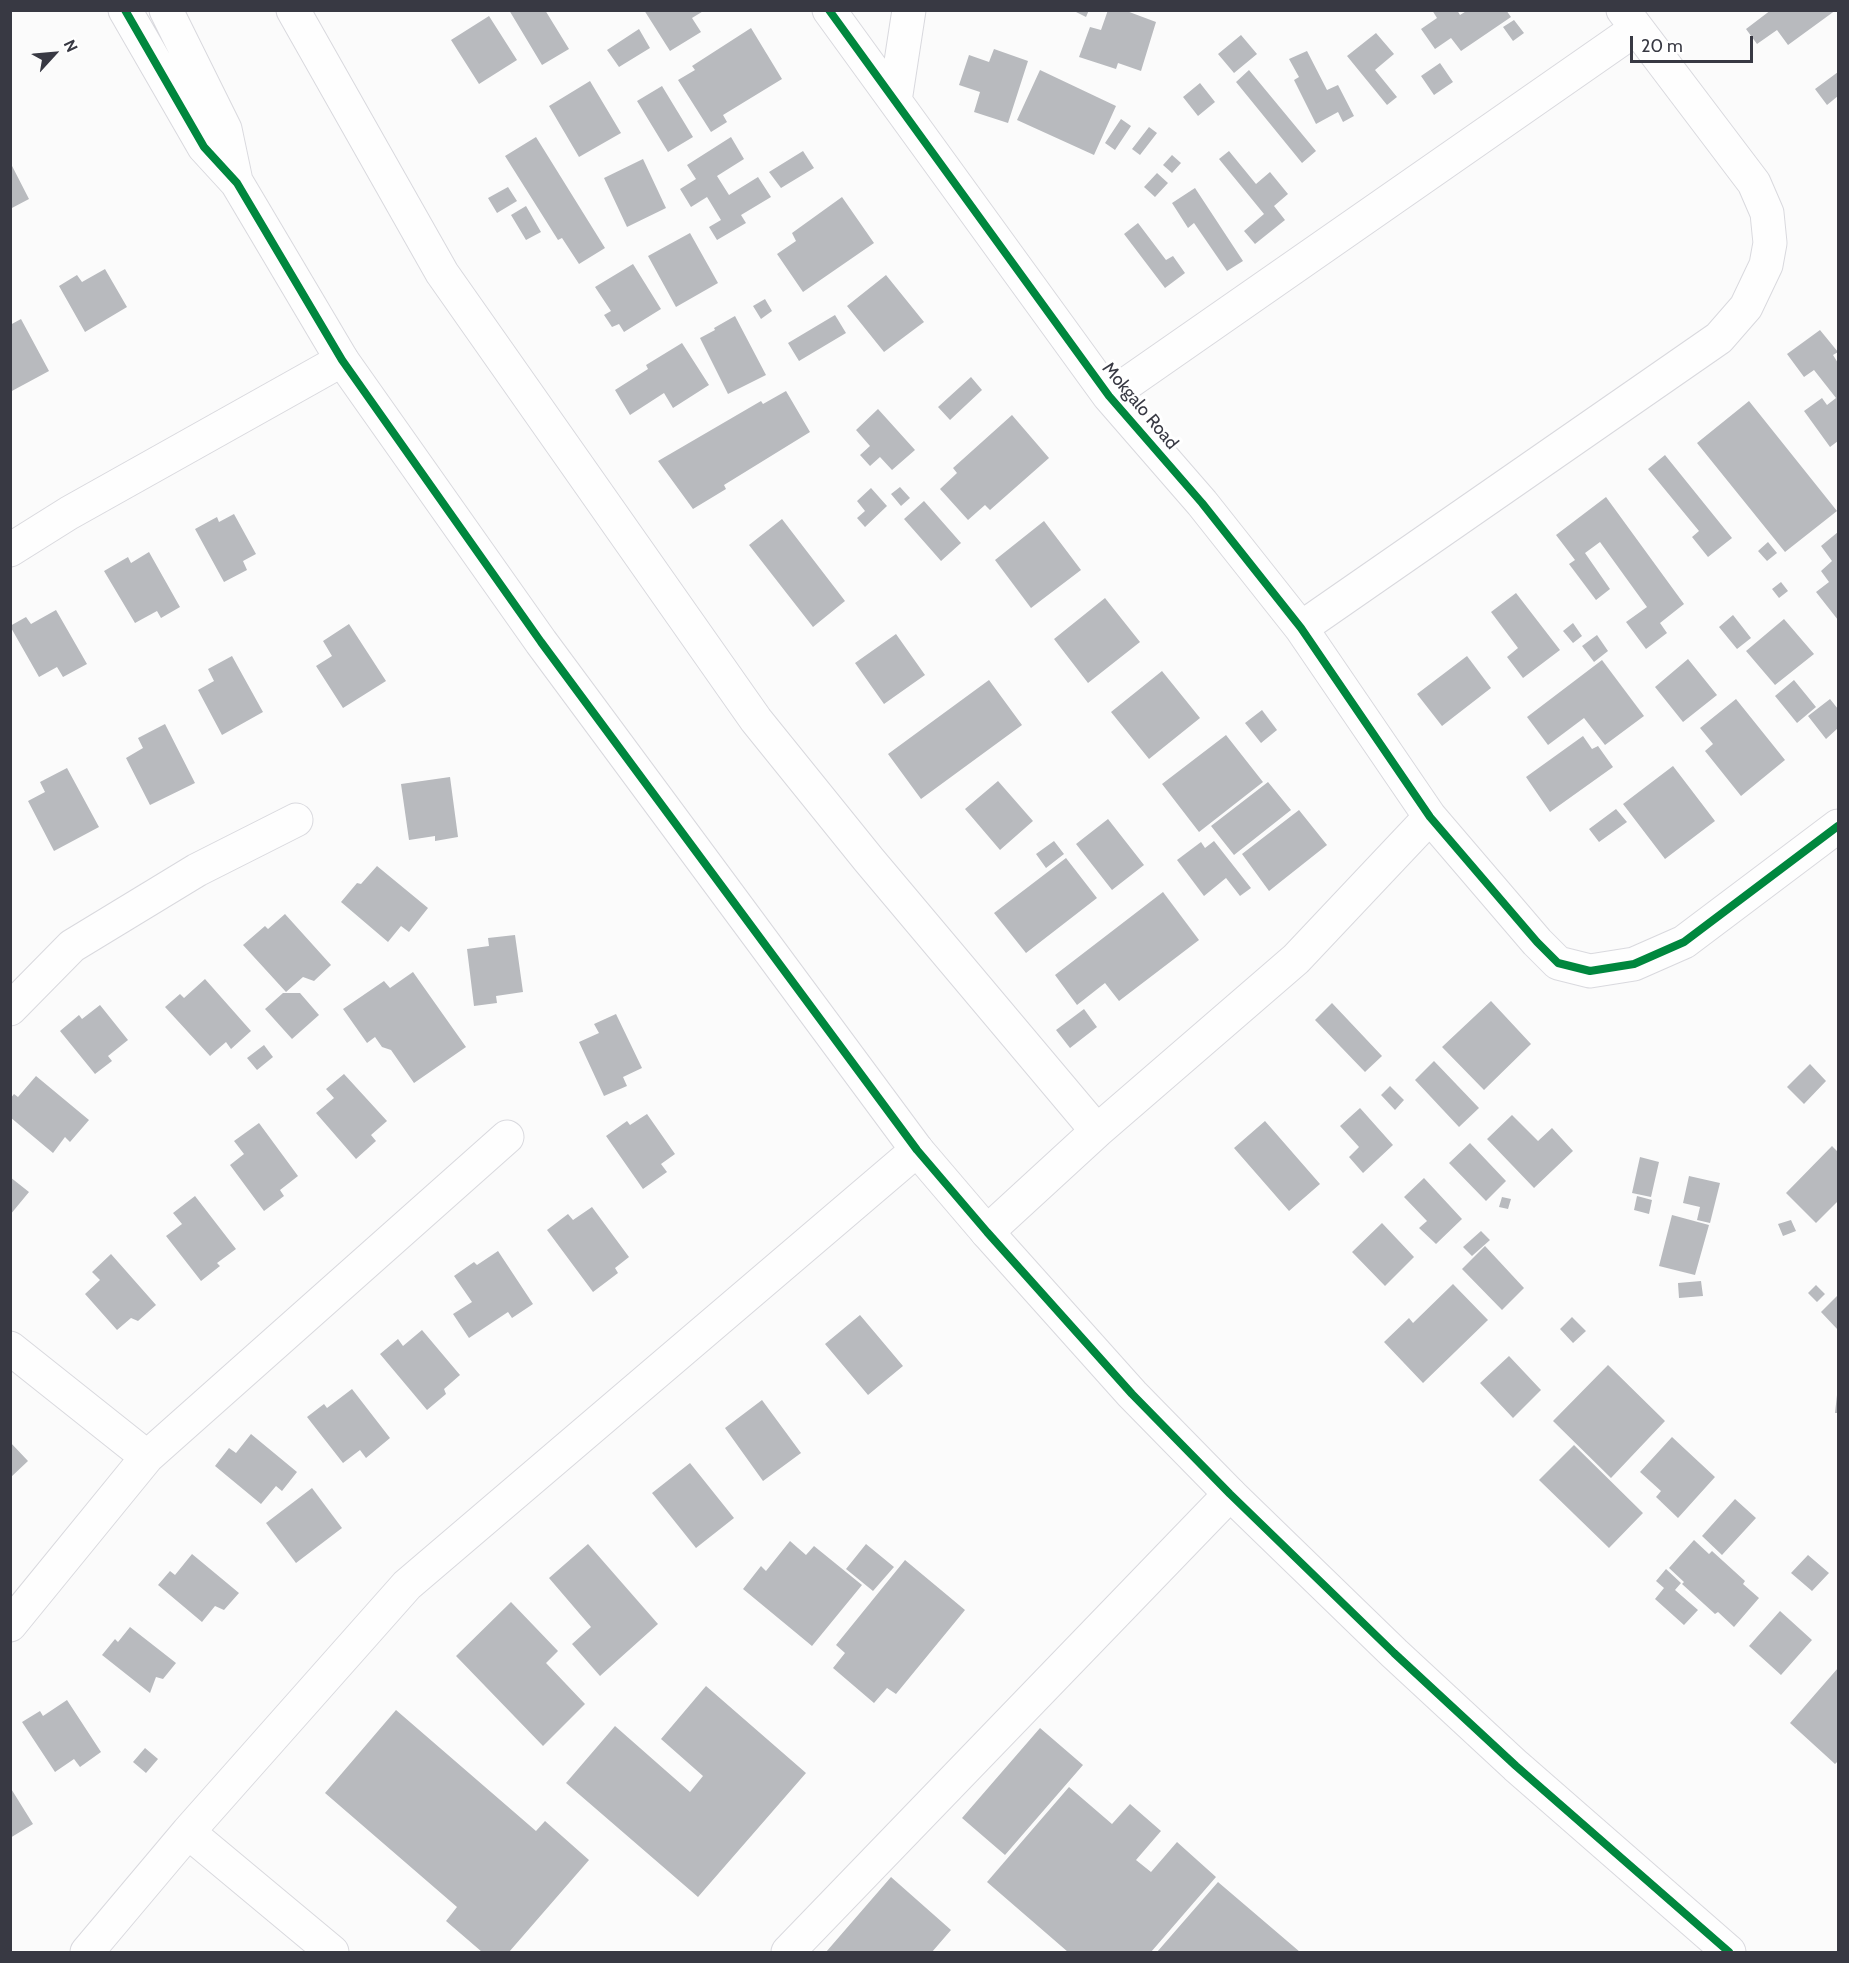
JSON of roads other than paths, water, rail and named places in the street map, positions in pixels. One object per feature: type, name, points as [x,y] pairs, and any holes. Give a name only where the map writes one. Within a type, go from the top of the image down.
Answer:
[{"type":"street","points":[[125,10],[204,147],[237,183],[342,360],[541,642],[917,1150],[1132,1394],[1230,1494],[1394,1653],[1516,1766],[1729,1953]]},
{"type":"street","points":[[166,10],[225,129],[237,183]]},
{"type":"street","points":[[292,10],[442,273],[756,720],[869,860],[1096,1131]]},
{"type":"street","name":"Mokgalo Road","points":[[829,10],[1109,396],[1202,503],[1301,628],[1430,817],[1537,942],[1558,963],[1590,971],[1634,964],[1684,942],[1839,826]]},
{"type":"street","points":[[895,101],[909,10]]},
{"type":"street","points":[[1109,396],[1629,20],[1754,183],[1767,213],[1770,243],[1766,266],[1746,307],[1719,338],[1301,628]]},
{"type":"street","points":[[10,550],[69,513],[342,360]]},
{"type":"street","points":[[987,1232],[1096,1131],[1296,959],[1430,817]]},
{"type":"street","points":[[10,1009],[72,946],[196,870],[296,820]]},
{"type":"street","points":[[10,1625],[147,1457],[507,1137]]},
{"type":"street","points":[[87,1953],[188,1833],[407,1585],[917,1150]]},
{"type":"street","points":[[10,1348],[147,1457]]},
{"type":"street","points":[[788,1953],[1230,1494]]},
{"type":"street","points":[[188,1833],[332,1953]]}]
